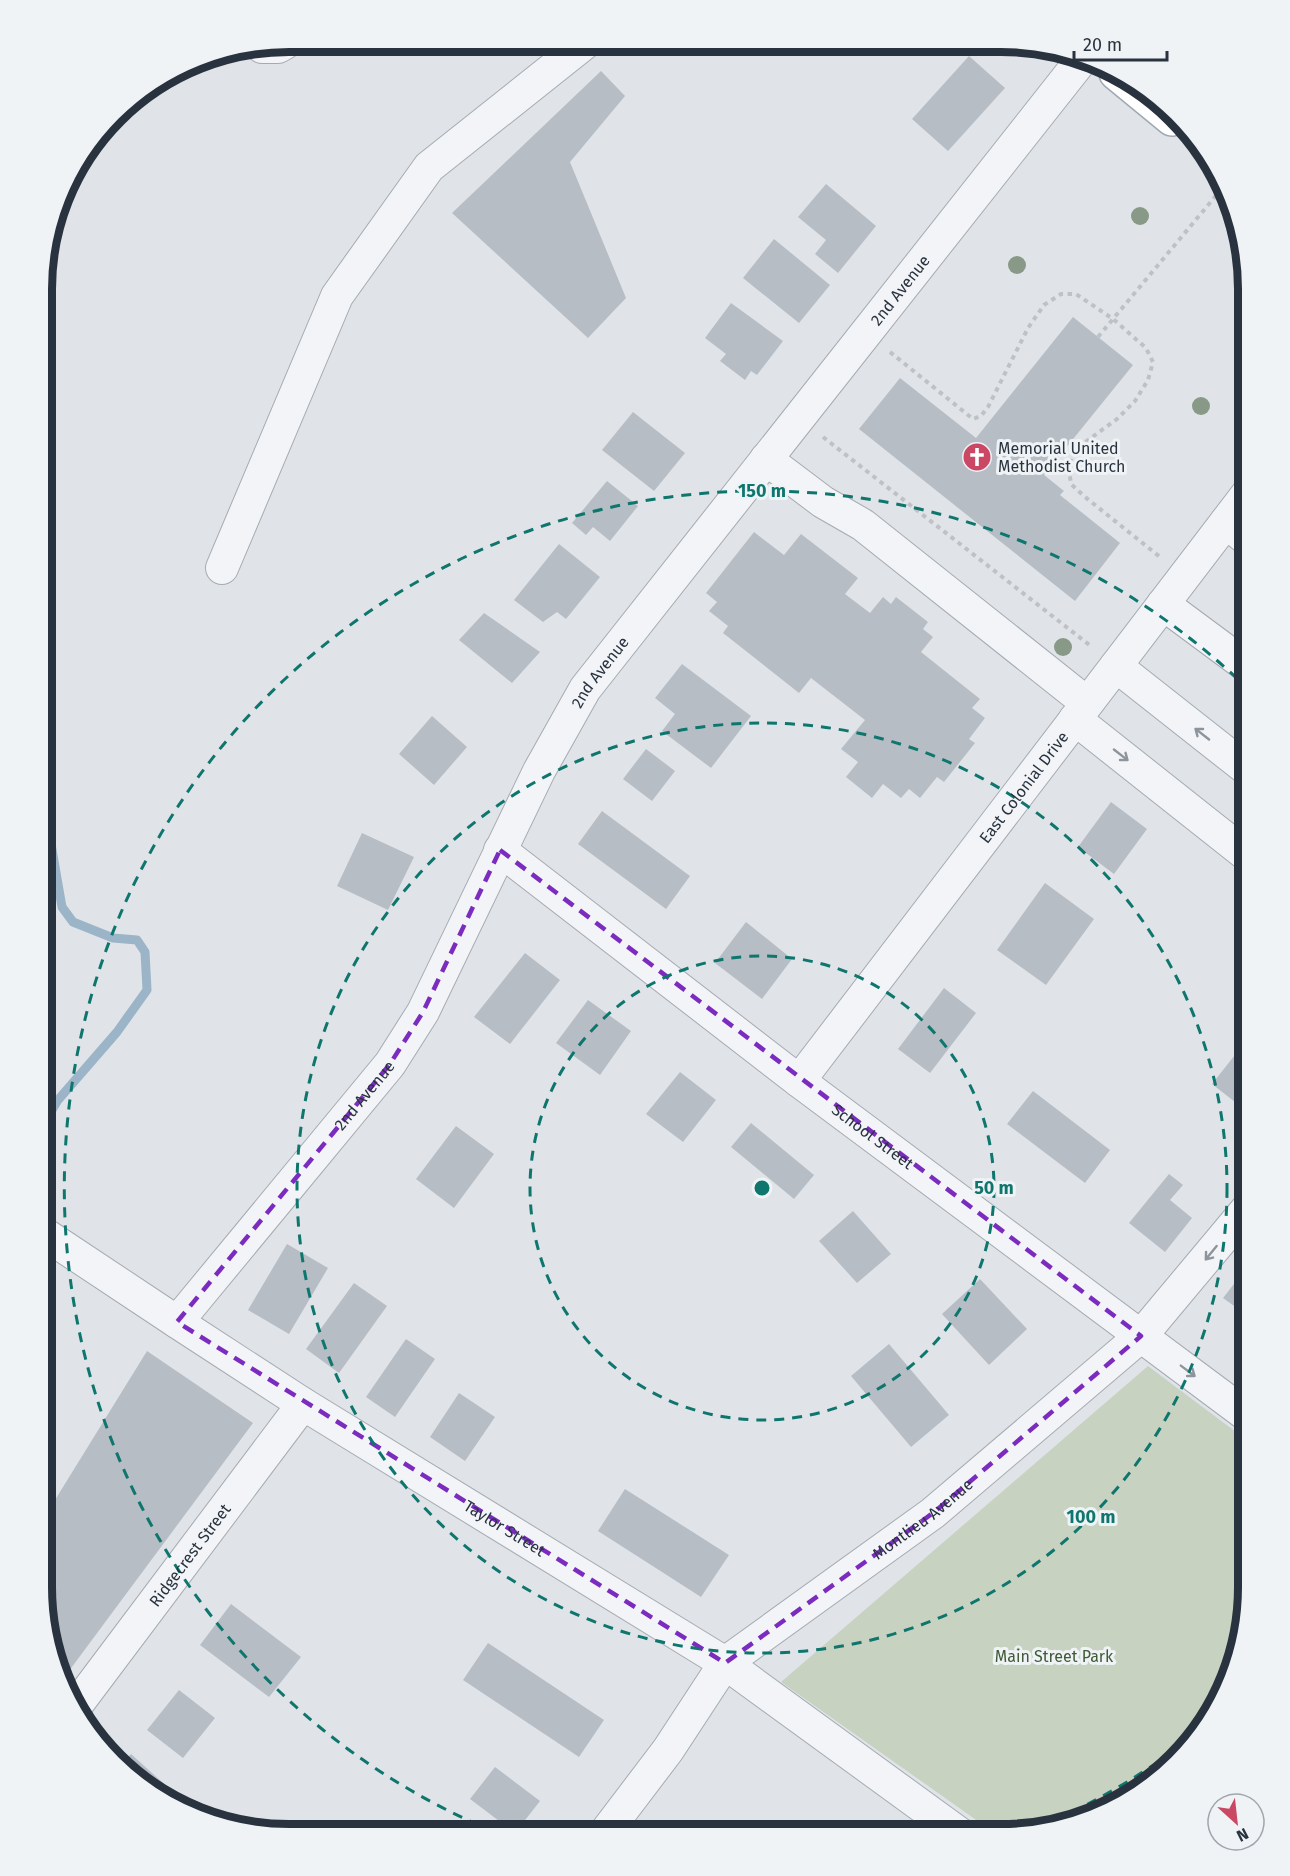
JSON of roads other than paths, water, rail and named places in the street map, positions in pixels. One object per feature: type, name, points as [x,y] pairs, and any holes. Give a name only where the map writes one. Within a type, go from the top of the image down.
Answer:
[{"type":"street","points":[[222,568],[337,296],[429,167],[574,52]]},
{"type":"street","name":"2nd Avenue","points":[[177,1322],[390,1064],[423,1012],[539,771],[585,689],[1077,65]]},
{"type":"street","points":[[766,459],[823,502],[863,525],[1238,847]]},
{"type":"street","name":"East Colonial Drive","points":[[799,1081],[1184,575],[1237,531]]},
{"type":"street","points":[[1163,604],[1238,660]]},
{"type":"street","points":[[1116,666],[1238,762]]},
{"type":"street","name":"School Street","points":[[500,850],[799,1081],[1238,1409]]},
{"type":"street","name":"Montlieu Avenue","points":[[612,1824],[668,1750],[725,1663],[933,1513],[1141,1336],[1238,1220]]},
{"type":"street","name":"Taylor Street","points":[[52,1239],[303,1404],[725,1663],[935,1824]]},
{"type":"street","name":"Ridgecrest Street","points":[[81,1699],[303,1404]]},
{"type":"waterway","points":[[52,850],[62,907],[73,922],[113,938],[137,940],[145,952],[147,990],[117,1032],[52,1110]]},
{"type":"place","name":"Memorial United Methodist Church","points":[[977,457]]},
{"type":"park label","name":"Main Street Park","points":[[1054,1656]]}]
